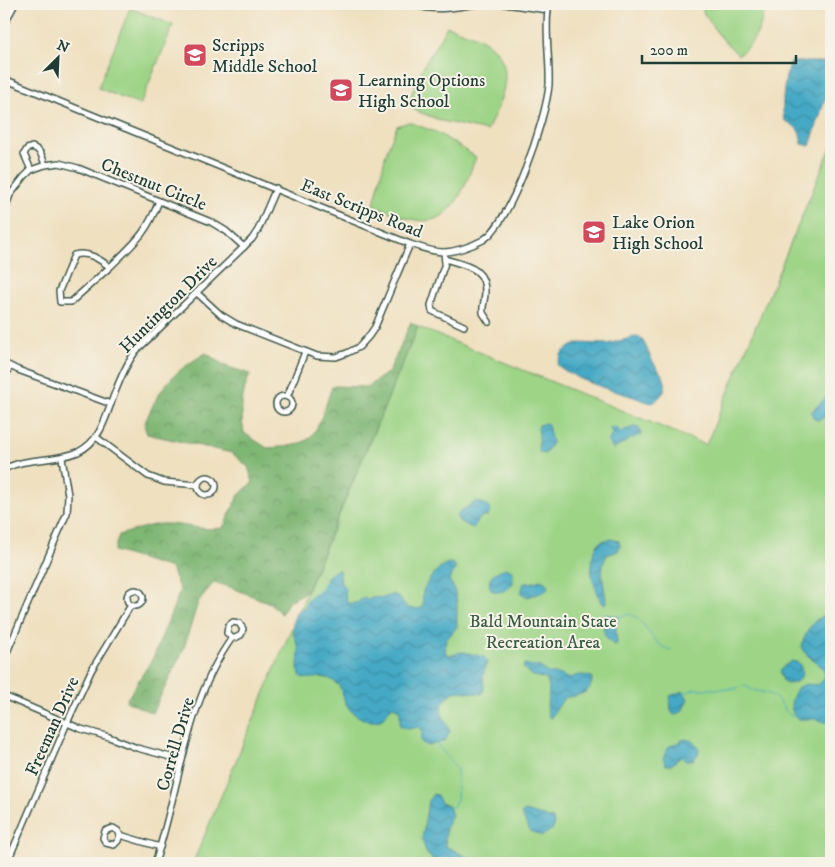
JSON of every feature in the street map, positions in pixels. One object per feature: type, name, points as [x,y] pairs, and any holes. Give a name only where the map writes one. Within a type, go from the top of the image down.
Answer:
[{"type":"street","points":[[4,24],[15,4]]},
{"type":"street","points":[[412,4],[430,8],[453,8],[477,4]]},
{"type":"street","name":"East Scripps Road","points":[[4,79],[410,244],[444,252],[484,240],[505,214],[536,143],[548,88],[548,10],[505,4]]},
{"type":"street","points":[[31,170],[24,154],[27,149],[37,148],[45,164]]},
{"type":"street","name":"Chestnut Circle","points":[[4,212],[16,185],[31,170],[45,164],[59,163],[78,168],[217,225],[232,235],[244,247]]},
{"type":"street","name":"Huntington Drive","points":[[4,469],[14,464],[62,458],[80,451],[96,437],[101,430],[124,369],[136,351],[252,239],[258,230],[276,188]]},
{"type":"street","points":[[110,267],[99,259],[82,252],[74,254],[59,291],[60,302],[71,302],[110,267],[133,245],[150,224],[159,201]]},
{"type":"street","points":[[197,292],[221,315],[236,324],[317,356],[336,357],[359,347],[375,327],[410,244]]},
{"type":"street","points":[[444,252],[443,272],[431,305],[432,311],[464,326]]},
{"type":"street","points":[[445,259],[478,271],[484,278],[483,313],[489,322]]},
{"type":"street","points":[[287,397],[305,352]]},
{"type":"street","points":[[4,363],[10,367],[111,404]]},
{"type":"street","points":[[4,376],[10,367]]},
{"type":"street","points":[[96,437],[148,476],[164,482],[198,485]]},
{"type":"street","points":[[4,659],[67,512],[68,495],[62,458]]},
{"type":"street","name":"Freeman Drive","points":[[7,863],[67,723],[92,671],[131,605]]},
{"type":"street","name":"Correll Drive","points":[[155,863],[197,709],[211,676],[232,638]]},
{"type":"street","points":[[4,696],[67,723],[137,748],[182,760]]},
{"type":"street","points":[[120,835],[160,847]]},
{"type":"green space","points":[[709,4],[763,4],[762,19],[757,33],[749,45],[738,55],[718,34],[703,12],[703,9]]},
{"type":"green space","points":[[130,8],[173,25],[140,105],[98,88]]},
{"type":"green space","points":[[447,26],[483,40],[497,52],[503,63],[504,85],[497,109],[487,131],[442,121],[414,110],[409,100],[422,69]]},
{"type":"green space","points":[[409,122],[438,133],[476,157],[467,181],[455,203],[447,212],[437,218],[425,221],[397,215],[374,205],[386,153],[397,126]]},
{"type":"green space","name":"Bald Mountain State Recreation Area","points":[[831,147],[831,863],[193,863],[418,327],[706,445]]},
{"type":"green space","points":[[411,322],[418,327],[306,592],[289,601],[281,614],[270,603],[214,582],[198,602],[183,651],[152,713],[126,701],[154,656],[180,591],[171,568],[114,551],[119,535],[162,524],[209,529],[223,528],[239,495],[253,482],[248,467],[232,453],[147,434],[144,425],[161,391],[183,368],[206,353],[225,366],[250,374],[242,403],[244,433],[267,448],[296,444],[305,441],[314,432],[322,417],[332,386],[367,387],[389,372]]},
{"type":"water","points":[[790,62],[831,62],[831,81],[810,146],[802,144],[797,129],[784,120],[785,79]]},
{"type":"water","points":[[638,336],[644,342],[664,379],[664,390],[653,403],[590,383],[557,365],[562,353],[579,343],[607,344]]},
{"type":"water","points":[[831,384],[831,414],[818,420],[814,419],[811,412],[830,393]]},
{"type":"water","points":[[548,424],[552,443],[545,454],[539,451],[538,430],[539,425]]},
{"type":"water","points":[[634,427],[639,428],[641,435],[613,449],[608,442],[612,434],[610,428],[618,429],[619,432]]},
{"type":"water","points":[[475,502],[484,504],[491,511],[488,516],[481,517],[473,528],[460,522],[456,516]]},
{"type":"water","points":[[611,539],[619,541],[620,546],[618,551],[607,555],[604,561],[602,572],[605,604],[601,603],[594,583],[592,560],[600,542]]},
{"type":"water","points":[[445,564],[454,564],[456,568],[449,580],[454,588],[457,601],[457,627],[447,639],[445,651],[450,655],[461,652],[474,654],[484,657],[487,662],[483,676],[484,689],[482,694],[454,692],[448,696],[442,705],[441,712],[450,731],[445,741],[428,746],[421,742],[422,730],[418,727],[409,729],[400,726],[400,711],[393,706],[380,720],[370,721],[359,717],[347,706],[340,688],[332,680],[322,677],[301,677],[298,668],[299,649],[293,632],[293,621],[297,611],[304,607],[309,598],[321,588],[328,576],[339,570],[341,583],[346,589],[347,603],[357,603],[364,597],[369,600],[372,597],[383,598],[393,594],[409,608],[417,609],[423,607],[423,591],[430,578]]},
{"type":"water","points":[[506,568],[513,571],[513,583],[503,591],[491,590],[490,578],[492,575]]},
{"type":"water","points":[[540,580],[548,585],[547,590],[528,597],[521,593],[524,583]]},
{"type":"water","points":[[831,611],[831,724],[815,719],[798,719],[792,711],[791,703],[798,687],[806,684],[818,685],[823,680],[825,672],[801,647],[815,621]]},
{"type":"water","points":[[605,614],[618,617],[616,630],[617,644],[614,645],[605,635],[603,623]]},
{"type":"water","points":[[792,661],[799,663],[802,675],[796,682],[787,684],[783,681],[780,672],[784,666]]},
{"type":"water","points":[[524,664],[540,667],[548,673],[561,675],[569,679],[578,675],[589,676],[592,677],[592,683],[587,691],[564,698],[550,719],[547,708],[549,689],[546,679],[533,676],[523,668]]},
{"type":"water","points":[[683,691],[688,699],[683,710],[679,714],[674,715],[671,711],[670,696]]},
{"type":"water","points":[[685,739],[698,746],[697,756],[693,760],[685,760],[681,757],[671,765],[666,765],[663,758],[668,747]]},
{"type":"water","points":[[433,794],[437,795],[441,803],[448,805],[452,815],[446,827],[445,846],[480,863],[436,863],[427,854],[422,840],[428,801]]},
{"type":"water","points":[[525,811],[553,819],[553,829],[542,836],[530,831],[521,814]]},
{"type":"waterway","points":[[618,617],[628,614],[634,617],[640,621],[658,643],[671,650]]},
{"type":"waterway","points":[[684,693],[695,689],[735,689],[745,685],[751,689],[768,693],[790,715],[793,715]]},
{"type":"waterway","points":[[437,744],[457,769],[457,799],[453,807],[449,809]]},
{"type":"place","name":"Scripps Middle School","points":[[195,55]]},
{"type":"place","name":"Learning Options High School","points":[[341,90]]},
{"type":"place","name":"Lake Orion High School","points":[[594,232]]}]
